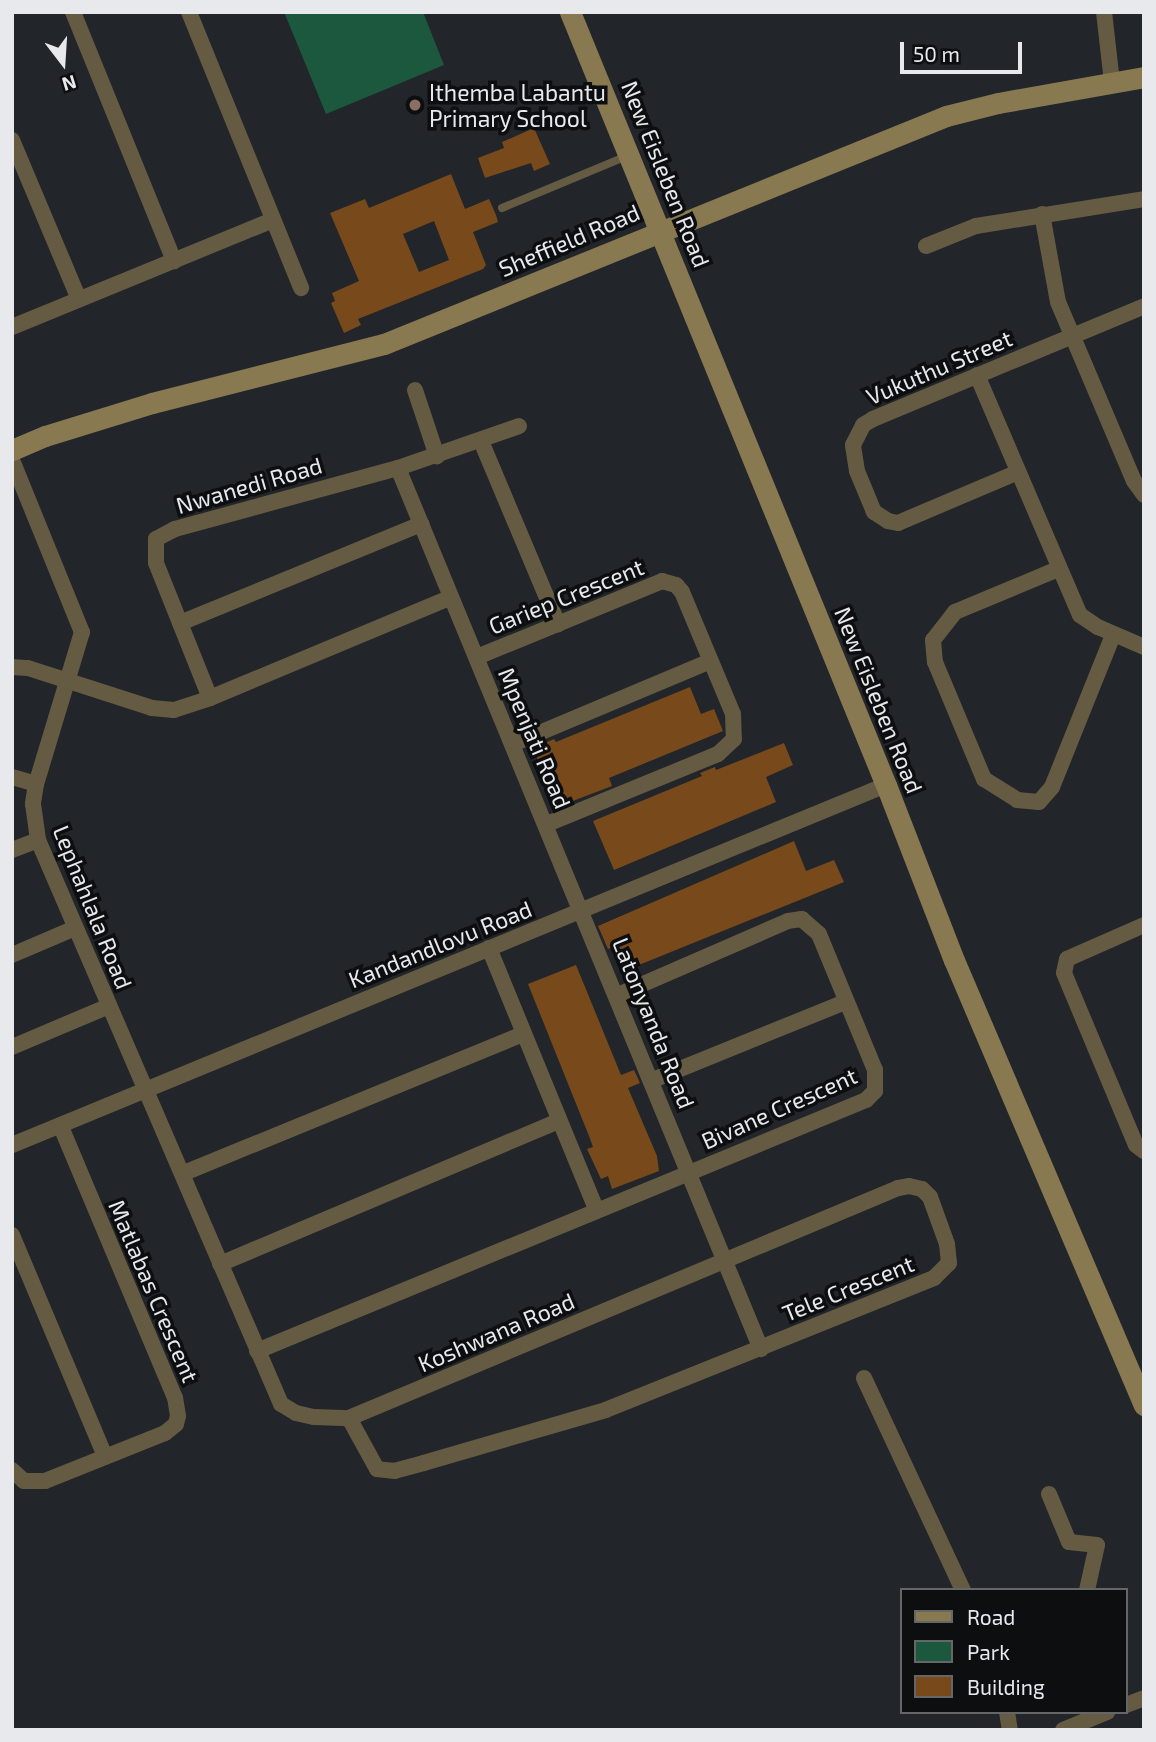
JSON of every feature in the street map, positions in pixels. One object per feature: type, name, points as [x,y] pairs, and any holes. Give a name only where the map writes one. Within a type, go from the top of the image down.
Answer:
[{"type":"main road","name":"New Eisleben Road","points":[[570,12],[886,785],[954,960],[1144,1405]]},
{"type":"main road","name":"Sheffield Road","points":[[12,450],[45,436],[152,403],[384,344],[946,116],[998,103],[1144,77]]},
{"type":"street","points":[[73,12],[174,261]]},
{"type":"street","points":[[189,12],[301,288]]},
{"type":"street","points":[[1104,12],[1112,82]]},
{"type":"street","points":[[14,148],[79,299]]},
{"type":"street","points":[[926,246],[976,226],[1144,199]]},
{"type":"street","points":[[1042,214],[1052,279],[1072,335],[1134,481],[1144,495]]},
{"type":"street","points":[[12,327],[273,220]]},
{"type":"street","name":"Vukuthu Street","points":[[1018,472],[898,523],[879,517],[870,504],[853,456],[853,445],[863,425],[1144,306]]},
{"type":"street","points":[[977,375],[1080,615],[1114,635],[1144,647]]},
{"type":"street","points":[[415,390],[437,456]]},
{"type":"street","name":"Nwanedi Road","points":[[210,698],[154,553],[156,539],[162,534],[437,456],[519,426]]},
{"type":"street","points":[[481,441],[558,624]]},
{"type":"street","name":"Lephahlala Road","points":[[12,460],[20,498],[80,624],[81,641],[36,784],[33,804],[38,840],[184,1173],[281,1404]]},
{"type":"street","name":"Mpenjati Road","points":[[398,468],[583,910]]},
{"type":"street","points":[[180,623],[421,524]]},
{"type":"street","points":[[1058,569],[955,612],[933,640],[935,662],[984,779],[1017,800],[1039,802],[1052,787],[1114,635]]},
{"type":"street","name":"Gariep Crescent","points":[[477,657],[654,584],[671,582],[681,592],[710,661],[735,728],[734,739],[727,748],[547,824]]},
{"type":"street","points":[[12,667],[28,668],[163,710],[186,707],[451,597]]},
{"type":"street","points":[[513,744],[710,661]]},
{"type":"street","points":[[12,777],[36,784]]},
{"type":"street","name":"Kandandlovu Road","points":[[12,1145],[886,785]]},
{"type":"street","points":[[12,850],[38,840]]},
{"type":"street","name":"Latonyanda Road","points":[[583,910],[761,1349]]},
{"type":"street","name":"Bivane Crescent","points":[[618,995],[796,919],[808,922],[819,934],[877,1076],[871,1096],[690,1172]]},
{"type":"street","points":[[1144,925],[1067,959],[1064,973],[1136,1145],[1144,1151]]},
{"type":"street","points":[[12,955],[75,928]]},
{"type":"street","points":[[489,948],[597,1211]]},
{"type":"street","points":[[653,1080],[845,1002]]},
{"type":"street","points":[[12,1047],[109,1006]]},
{"type":"street","points":[[184,1173],[523,1034]]},
{"type":"street","points":[[220,1264],[559,1121]]},
{"type":"street","name":"Matlabas Crescent","points":[[12,1470],[24,1481],[38,1483],[171,1430],[176,1424],[177,1406],[60,1125]]},
{"type":"street","points":[[257,1351],[690,1172]]},
{"type":"street","name":"Tele Crescent","points":[[349,1418],[373,1465],[377,1469],[395,1471],[606,1409],[761,1349],[939,1275],[945,1269],[949,1256],[930,1197],[922,1189],[909,1186],[898,1188],[726,1261]]},
{"type":"street","points":[[12,1236],[105,1455]]},
{"type":"street","name":"Koshwana Road","points":[[281,1404],[296,1413],[314,1417],[349,1418],[726,1261]]},
{"type":"street","points":[[864,1378],[962,1588]]},
{"type":"street","points":[[1049,1494],[1069,1542],[1097,1545],[1087,1588]]},
{"type":"street","points":[[1070,1722],[1100,1714]]},
{"type":"lane","points":[[502,208],[629,155]]},
{"type":"green space","points":[[284,12],[423,12],[444,65],[326,114]]},
{"type":"building","points":[[534,128],[550,164],[534,171],[531,163],[485,178],[478,158],[504,148],[502,142]]},
{"type":"building","points":[[451,174],[465,209],[489,199],[496,215],[498,222],[473,232],[486,265],[483,269],[358,319],[361,325],[344,333],[331,303],[335,301],[332,293],[359,281],[330,213],[365,199],[369,208]],"holes":[[[434,221],[449,260],[419,272],[403,234]]]},
{"type":"building","points":[[690,687],[701,714],[714,709],[723,731],[609,778],[612,786],[557,807],[533,748],[554,739],[556,742]]},
{"type":"building","points":[[784,743],[793,765],[766,777],[776,802],[614,870],[593,821],[702,776],[700,773],[715,767],[716,770]]},
{"type":"building","points":[[794,841],[806,871],[834,860],[844,882],[624,971],[615,946],[608,949],[598,926]]},
{"type":"building","points":[[576,965],[621,1075],[634,1070],[640,1083],[628,1088],[657,1156],[659,1171],[612,1189],[608,1176],[601,1179],[587,1149],[593,1147],[528,984]]},
{"type":"place","name":"Ithemba Labantu Primary School","points":[[415,105]]}]
